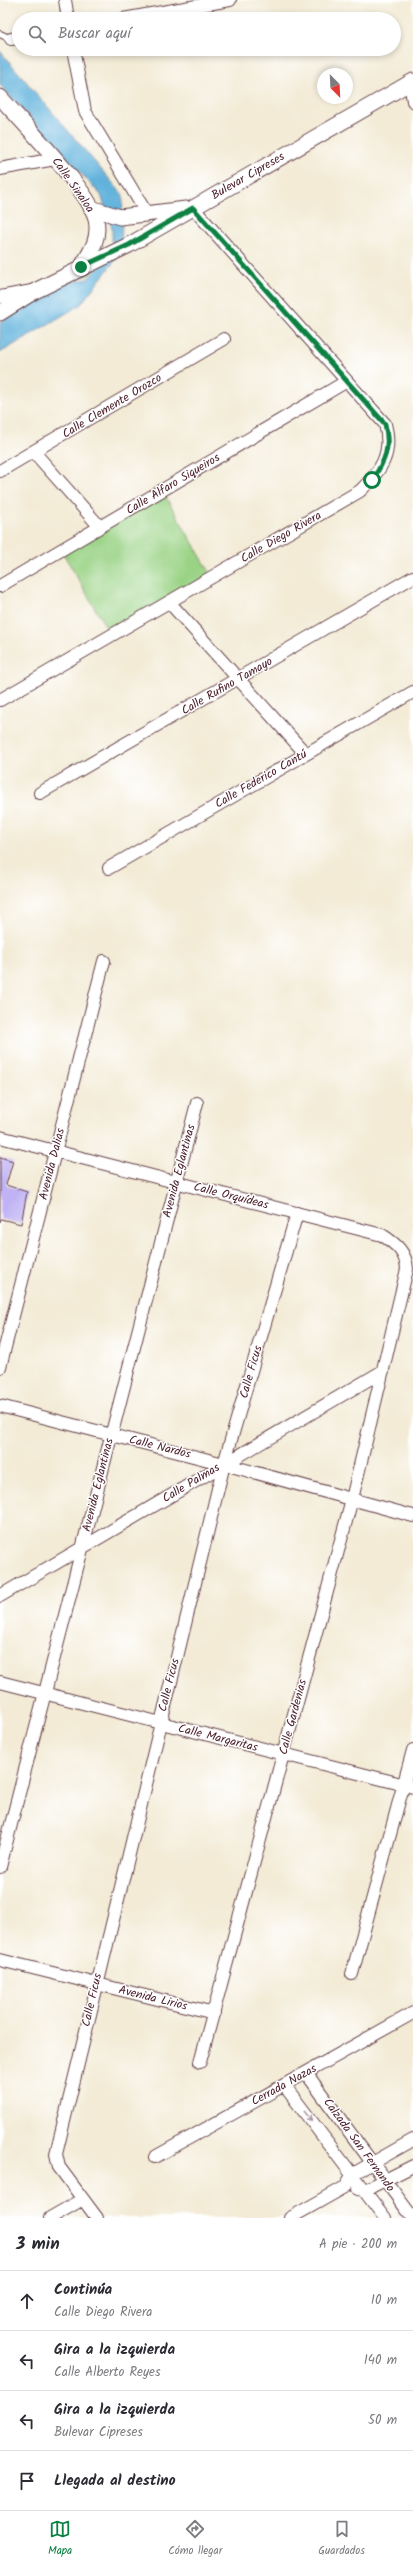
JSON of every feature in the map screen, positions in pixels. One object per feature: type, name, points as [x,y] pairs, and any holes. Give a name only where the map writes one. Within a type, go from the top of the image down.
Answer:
[{"type":"street","points":[[65,0],[67,12]]},
{"type":"street","points":[[162,12],[230,0]]},
{"type":"street","points":[[74,56],[85,111],[147,214]]},
{"type":"street","points":[[411,82],[413,101]]},
{"type":"street","name":"Bulevar Cipreses","points":[[81,267],[129,245],[411,82]]},
{"type":"street","name":"Calle Sinaloa","points":[[0,97],[55,159],[98,211],[96,218],[96,245],[81,267],[35,291],[0,313]]},
{"type":"street","points":[[0,169],[55,159]]},
{"type":"street","points":[[98,211],[120,217],[193,208],[347,382]]},
{"type":"street","points":[[0,297],[35,291]]},
{"type":"street","name":"Calle Clemente Orozco","points":[[0,471],[224,339]]},
{"type":"street","name":"Calle Diego Rivera","points":[[0,700],[360,491],[384,462],[388,437],[385,424],[347,382]]},
{"type":"street","name":"Calle Alfaro Siqueiros","points":[[0,586],[347,382]]},
{"type":"street","points":[[34,452],[100,527]]},
{"type":"street","name":"Calle Rufino Tamayo","points":[[40,793],[413,577]]},
{"type":"street","points":[[169,602],[305,753]]},
{"type":"street","name":"Calle Federico Cantú","points":[[109,868],[305,753],[413,692]]},
{"type":"street","name":"Avenida Dalias","points":[[0,1367],[104,960]]},
{"type":"street","name":"Avenida Eglantinas","points":[[0,1866],[197,1103]]},
{"type":"street","name":"Calle Orquídeas","points":[[0,1137],[382,1235],[401,1250],[406,1260]]},
{"type":"street","name":"Calle Ficus","points":[[83,2199],[56,2161],[56,2154],[96,1984],[224,1464],[297,1213]]},
{"type":"street","name":"Calle Gardenias","points":[[200,2062],[352,1499],[407,1269],[406,1260]]},
{"type":"street","name":"Calle Palmas","points":[[0,1596],[382,1371]]},
{"type":"street","name":"Calle Nardos","points":[[0,1406],[224,1464],[413,1516]]},
{"type":"street","name":"Calle Margaritas","points":[[0,1682],[408,1786]]},
{"type":"street","points":[[352,1974],[408,1786],[413,1750]]},
{"type":"street","name":"Avenida Lirios","points":[[0,1960],[214,2014]]},
{"type":"street","name":"Cerrada Nazas","points":[[155,2157],[413,2013]]},
{"type":"street","name":"Calzada San Fernando","points":[[306,2073],[413,2218]]},
{"type":"street","name":"Calzada San Fernando","points":[[284,2085],[385,2218]]},
{"type":"street","points":[[290,2218],[346,2187],[353,2174],[413,2140]]},
{"type":"street","points":[[346,2187],[365,2190],[386,2181],[413,2166]]},
{"type":"street","points":[[50,2218],[83,2199],[97,2218]]},
{"type":"lane","points":[[0,34],[12,37]]},
{"type":"green space","points":[[163,492],[211,574],[111,636],[63,553]]},
{"type":"water","points":[[0,51],[123,195],[121,253],[80,305],[0,353],[0,322],[65,283],[87,279],[99,267],[112,249],[112,228],[101,195],[0,85]]},
{"type":"building","points":[[0,1157],[13,1161],[6,1185],[27,1192],[21,1224],[1,1219],[0,1222]]},
{"type":"route","points":[[81,267],[129,245],[193,208],[385,424],[388,437],[384,462],[372,480]]}]
